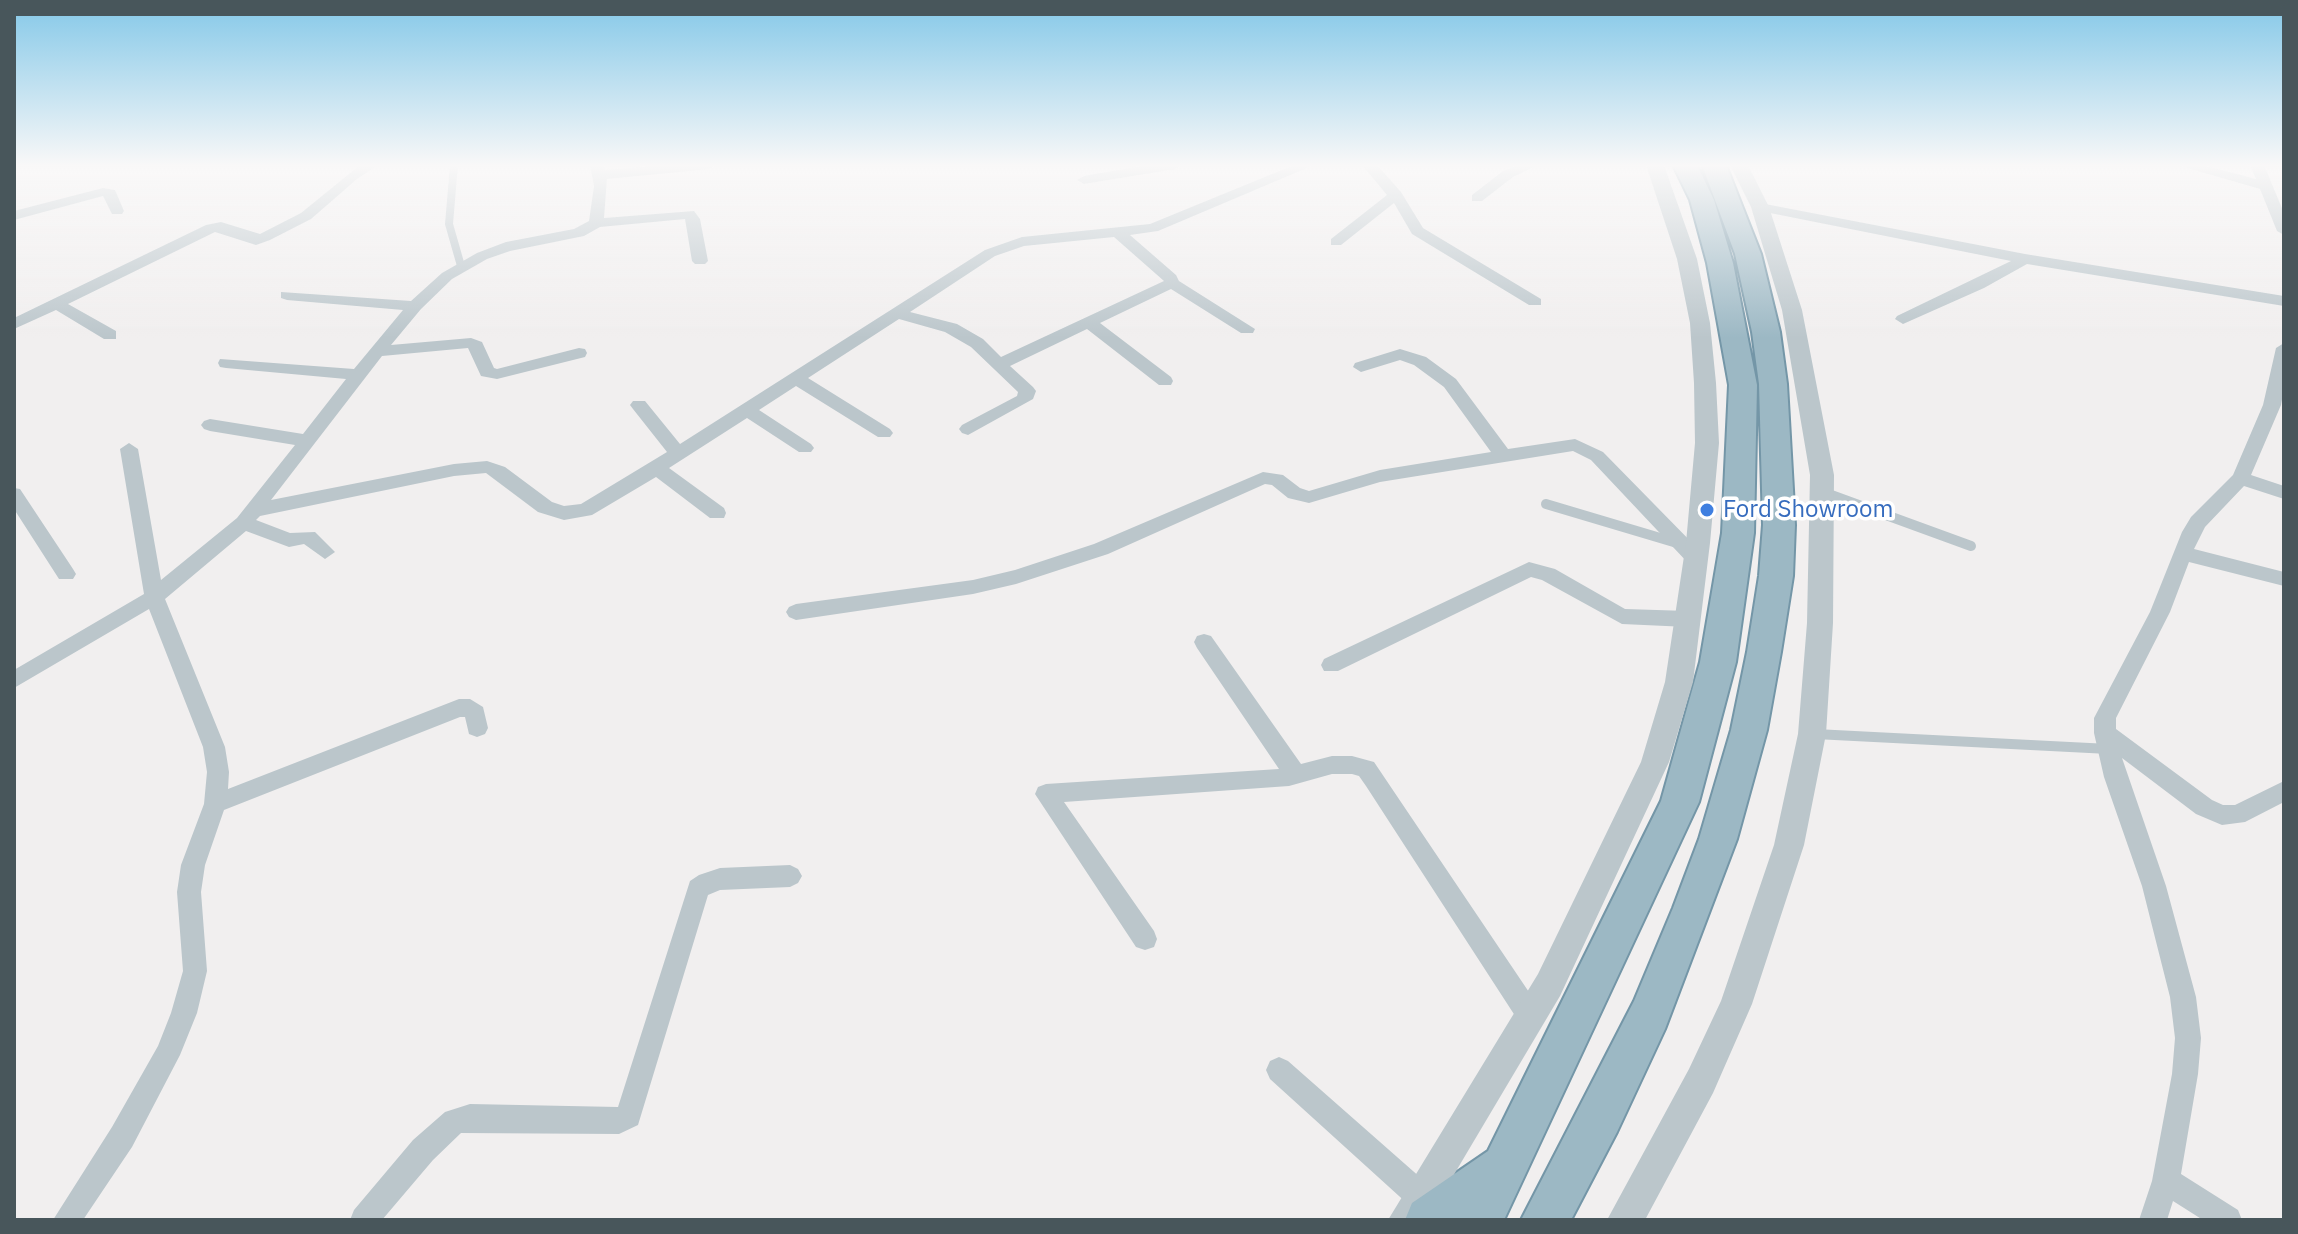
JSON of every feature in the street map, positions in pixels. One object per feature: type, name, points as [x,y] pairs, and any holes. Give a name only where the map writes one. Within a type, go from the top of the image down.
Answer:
[{"type":"highway","points":[[1479,1220],[1680,802],[1718,662],[1738,533],[1743,385],[1720,263],[1708,223]]},
{"type":"highway","points":[[1545,1220],[1644,1027],[1693,908],[1742,758],[1764,652],[1776,576],[1779,525],[1773,384],[1763,317],[1748,254],[1736,223]]},
{"type":"highway","points":[[1418,1212],[1507,1166]]},
{"type":"street","points":[[14,324],[211,228],[221,226],[256,240],[293,223]]},
{"type":"street","points":[[14,680],[154,597],[251,516],[377,351],[437,284],[461,266],[506,247],[579,233],[600,223]]},
{"type":"street","points":[[694,223],[700,261]]},
{"type":"street","points":[[251,516],[454,470],[487,467],[499,471],[545,507],[564,513],[585,510],[608,499],[1006,246],[1119,233],[1153,228],[1166,223]]},
{"type":"street","points":[[1336,242],[1361,223]]},
{"type":"street","points":[[1412,223],[1417,231],[1535,302]]},
{"type":"street","points":[[1279,1070],[1418,1212],[1549,985],[1655,762],[1679,682],[1688,619],[1690,552],[1707,443],[1700,323],[1687,259],[1675,223]]},
{"type":"street","points":[[1625,1220],[1701,1081],[1736,1004],[1789,845],[1812,734],[1820,623],[1822,492],[1813,419],[1792,310],[1765,223]]},
{"type":"street","points":[[1839,223],[2025,259],[2284,301]]},
{"type":"street","points":[[1119,233],[1171,278],[1172,283],[1247,329]]},
{"type":"street","points":[[1903,319],[1978,285],[2025,259]]},
{"type":"street","points":[[1000,364],[1172,283]]},
{"type":"street","points":[[287,295],[415,306]]},
{"type":"street","points":[[56,303],[110,335]]},
{"type":"street","points":[[897,313],[951,328],[977,343],[1028,395],[968,429]]},
{"type":"street","points":[[1089,323],[1165,381]]},
{"type":"street","points":[[377,351],[471,343],[476,346],[487,372],[497,374],[579,353]]},
{"type":"street","points":[[2153,1220],[2166,1181],[2185,1074],[2188,1038],[2183,997],[2154,886],[2115,777],[2105,718],[2160,612],[2181,553],[2198,522],[2241,478],[2278,406],[2284,348]]},
{"type":"street","points":[[1361,367],[1400,354],[1420,361],[1450,383],[1503,455]]},
{"type":"street","points":[[226,363],[359,375]]},
{"type":"street","points":[[796,378],[884,433]]},
{"type":"street","points":[[639,405],[678,454]]},
{"type":"street","points":[[747,410],[805,448]]},
{"type":"street","points":[[210,425],[308,441]]},
{"type":"street","points":[[796,612],[973,587],[1016,577],[1101,549],[1271,476],[1301,497],[1309,497],[1372,477],[1562,446],[1586,448],[1690,552]]},
{"type":"street","points":[[67,1220],[130,1123],[167,1055],[184,1013],[195,971],[189,892],[193,865],[215,804],[218,772],[214,747],[154,597],[129,449]]},
{"type":"street","points":[[656,468],[717,513]]},
{"type":"street","points":[[2241,478],[2284,493]]},
{"type":"street","points":[[14,494],[66,574]]},
{"type":"street","points":[[251,516],[289,540],[308,537],[325,552]]},
{"type":"street","points":[[2181,553],[2284,579]]},
{"type":"street","points":[[1331,665],[1529,569],[1548,574],[1622,616],[1688,619]]},
{"type":"street","points":[[1204,642],[1296,775]]},
{"type":"street","points":[[215,804],[459,708],[470,708],[475,713],[477,728]]},
{"type":"street","points":[[2107,741],[2204,807],[2222,815],[2237,815],[2284,791]]},
{"type":"street","points":[[1145,939],[1046,794],[1296,775],[1332,765],[1352,765],[1366,769],[1530,1016]]},
{"type":"street","points":[[364,1220],[423,1150],[454,1121],[470,1117],[619,1121],[629,1116],[698,889],[707,882],[720,879],[790,876]]},
{"type":"street","points":[[2166,1181],[2228,1220]]},
{"type":"lane","points":[[449,223],[461,266]]},
{"type":"lane","points":[[1822,492],[1971,546]]},
{"type":"lane","points":[[1546,504],[1690,552]]},
{"type":"lane","points":[[1812,734],[2107,741]]},
{"type":"place","name":"Ford Showroom","points":[[1707,510]]}]
